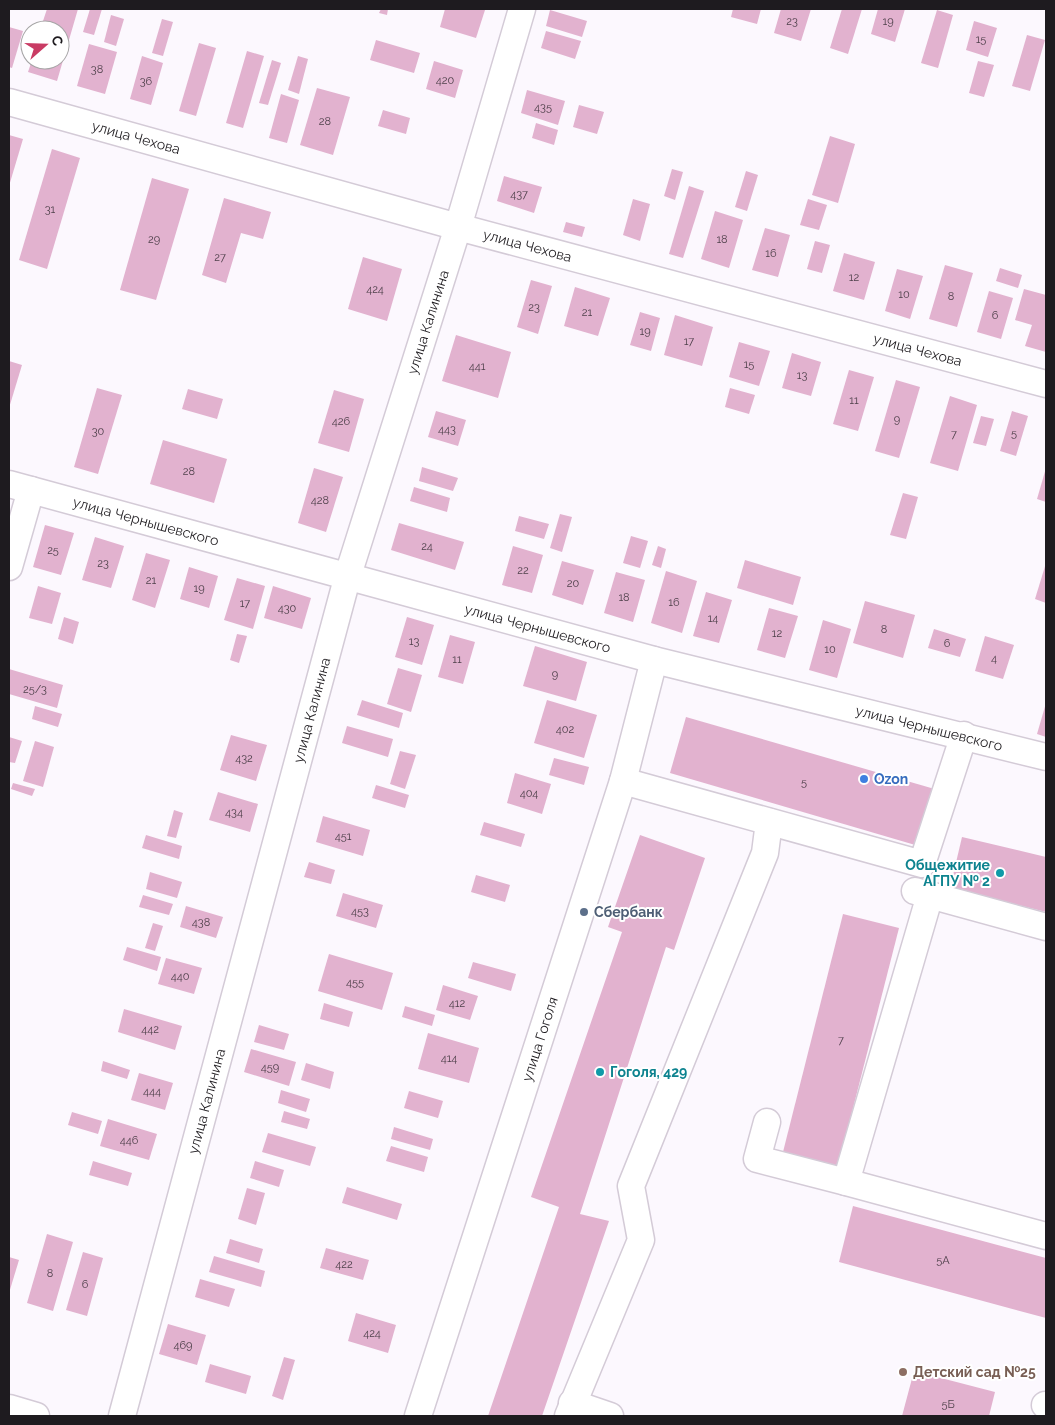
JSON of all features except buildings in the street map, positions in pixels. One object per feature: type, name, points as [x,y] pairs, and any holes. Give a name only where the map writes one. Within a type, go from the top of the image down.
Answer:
[{"type":"street","name":"улица Калинина","points":[[122,1416],[348,576],[458,228],[522,9]]},
{"type":"street","name":"улица Чехова","points":[[9,102],[458,228],[1046,384]]},
{"type":"street","name":"улица Чернышевского","points":[[9,567],[20,487],[654,660],[964,735],[1046,758]]},
{"type":"street","name":"улица Гоголя","points":[[418,1416],[623,781],[654,660]]},
{"type":"street","points":[[964,735],[915,891],[1046,927]]},
{"type":"street","points":[[623,781],[922,864]]},
{"type":"street","points":[[610,1416],[570,1410],[641,1240],[631,1186],[765,853],[768,822]]},
{"type":"street","points":[[846,1182],[930,894]]},
{"type":"street","points":[[767,1122],[757,1159],[1046,1236]]},
{"type":"street","points":[[9,1408],[36,1416]]},
{"type":"place","name":"Ozon","points":[[864,779]]},
{"type":"place","name":"Общежитие АГПУ № 2","points":[[1000,873]]},
{"type":"place","name":"Сбербанк","points":[[584,912]]},
{"type":"place","name":"Гоголя, 429","points":[[600,1072]]},
{"type":"place","name":"Детский сад №25","points":[[903,1372]]}]
